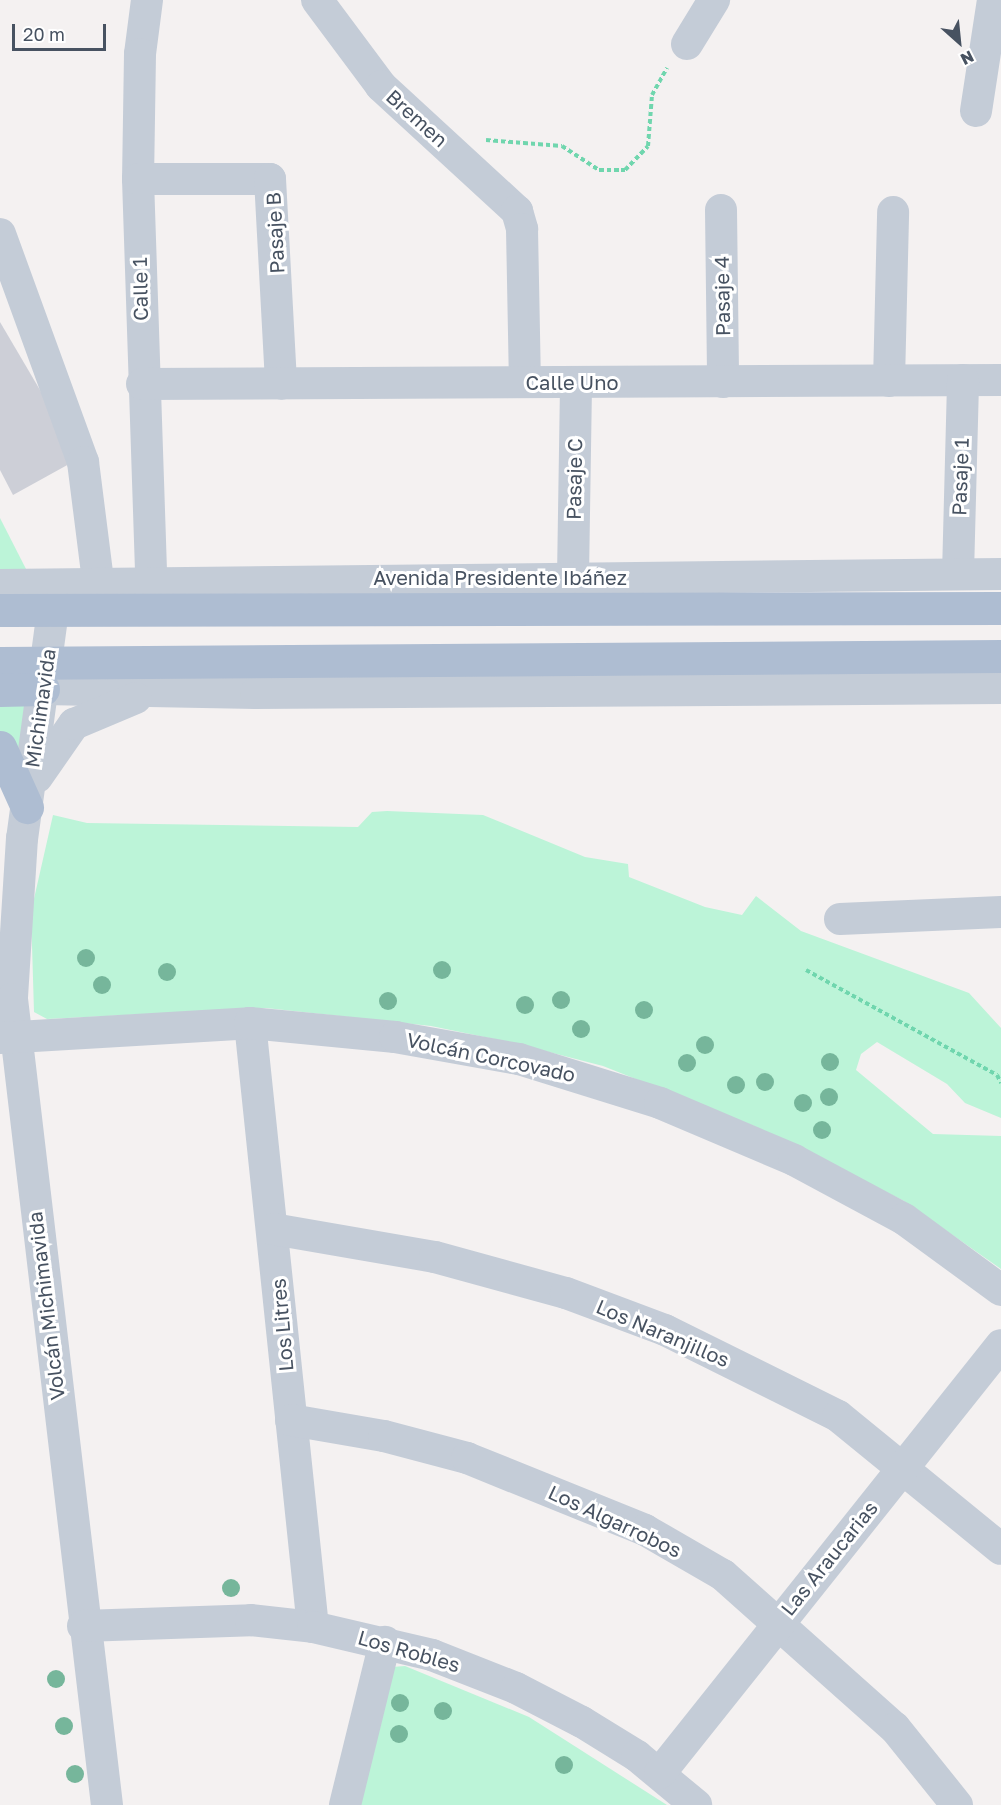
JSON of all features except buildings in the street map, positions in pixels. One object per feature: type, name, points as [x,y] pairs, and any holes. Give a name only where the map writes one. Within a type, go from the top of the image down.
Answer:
[{"type":"main road","name":"Avenida Presidente Ibáñez","points":[[0,610],[1001,608]]},
{"type":"main road","points":[[0,690],[45,676],[1001,656]]},
{"type":"main road","points":[[0,663],[45,676]]},
{"type":"main road","points":[[0,747],[27,807]]},
{"type":"street","name":"Calle 1","points":[[147,0],[140,54],[138,179],[142,384],[152,579]]},
{"type":"street","name":"Bremen","points":[[317,0],[381,86],[502,194],[517,211],[522,229],[525,382]]},
{"type":"street","points":[[687,44],[714,0]]},
{"type":"street","points":[[975,111],[993,0]]},
{"type":"street","name":"Pasaje B","points":[[138,179],[270,179],[282,384]]},
{"type":"street","name":"Pasaje 4","points":[[720,210],[723,382]]},
{"type":"street","points":[[889,381],[892,212]]},
{"type":"street","points":[[0,234],[83,462],[98,580]]},
{"type":"street","name":"Pasaje 1","points":[[958,574],[963,380]]},
{"type":"street","name":"Calle Uno","points":[[142,384],[1001,380]]},
{"type":"street","name":"Pasaje C","points":[[573,577],[576,382]]},
{"type":"street","name":"Avenida Presidente Ibáñez","points":[[0,585],[152,579],[1001,574]]},
{"type":"street","name":"Michimavida","points":[[27,807],[53,610]]},
{"type":"street","points":[[45,676],[173,690],[1001,688]]},
{"type":"street","points":[[27,807],[39,770],[74,724],[118,703],[173,690]]},
{"type":"street","name":"Volcán Michimavida","points":[[27,807],[13,930],[7,1037],[107,1805]]},
{"type":"street","points":[[840,919],[1001,912]]},
{"type":"street","name":"Volcán Corcovado","points":[[7,1037],[250,1023],[445,1044],[519,1059],[649,1099],[855,1191],[928,1234],[1001,1290]]},
{"type":"street","name":"Los Litres","points":[[250,1023],[313,1627]]},
{"type":"street","name":"Los Naranjillos","points":[[273,1229],[435,1257],[632,1317],[758,1373],[838,1416],[905,1465],[1001,1549]]},
{"type":"street","name":"Las Araucarias","points":[[660,1773],[777,1622],[1001,1345]]},
{"type":"street","name":"Los Algarrobos","points":[[291,1420],[415,1444],[566,1496],[645,1530],[723,1575],[895,1728],[957,1805]]},
{"type":"street","name":"Los Robles","points":[[83,1626],[212,1618],[313,1627],[385,1642],[516,1688],[660,1773],[696,1805]]},
{"type":"street","points":[[345,1805],[385,1642]]},
{"type":"path","points":[[446,145],[526,140],[562,146],[599,170],[625,170],[648,146],[652,95],[687,44]]},
{"type":"path","points":[[806,970],[997,1075],[1001,1083]]},
{"type":"green space","points":[[0,518],[26,569],[0,572]]},
{"type":"green space","points":[[37,698],[23,772],[0,732],[0,699]]},
{"type":"green space","points":[[372,812],[483,815],[585,857],[628,864],[629,877],[705,907],[742,915],[756,896],[801,931],[969,993],[1001,1028],[1001,1118],[965,1103],[947,1084],[877,1042],[861,1054],[856,1070],[933,1134],[1001,1136],[1001,1269],[904,1201],[754,1126],[603,1066],[514,1043],[431,1026],[266,1008],[47,1019],[34,1012],[31,912],[53,815],[87,823],[358,827]]},
{"type":"green space","points":[[405,1666],[529,1717],[667,1805],[352,1805],[392,1667]]}]
